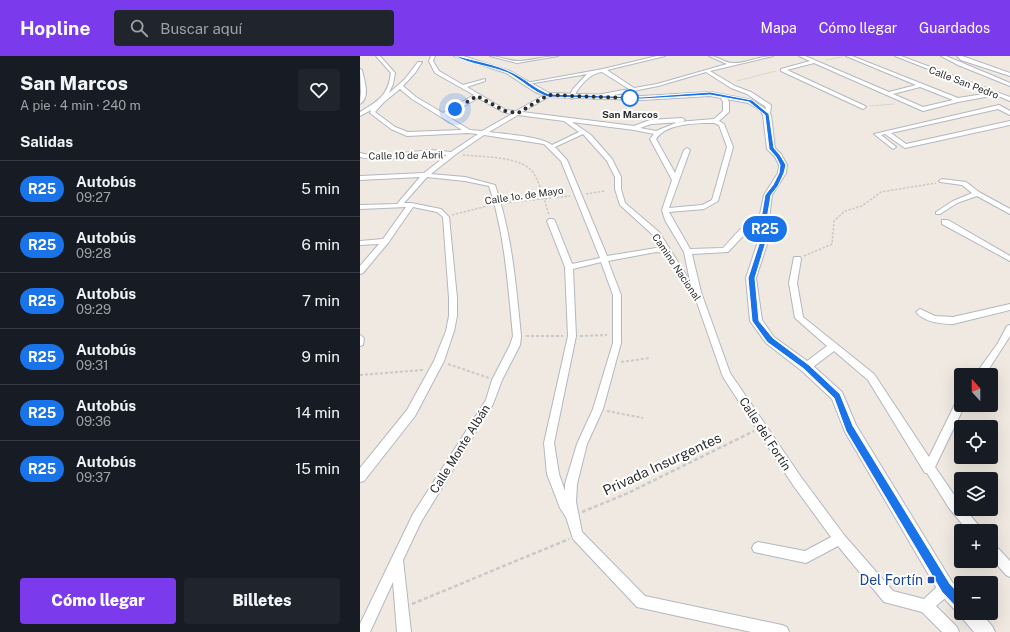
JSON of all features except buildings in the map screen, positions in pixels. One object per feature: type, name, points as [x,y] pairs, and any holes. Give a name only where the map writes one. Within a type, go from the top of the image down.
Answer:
[{"type":"street","points":[[378,56],[393,73],[393,82],[384,100],[372,112],[393,128],[408,134],[468,131],[528,139],[546,143],[564,160],[617,295],[617,343],[598,409],[582,444],[572,484],[570,502],[577,536],[642,602],[782,632]]},
{"type":"street","points":[[457,56],[508,72],[528,83],[538,92],[548,95],[592,98],[642,98],[710,94],[750,101],[767,115]]},
{"type":"street","points":[[492,56],[517,62],[556,56]]},
{"type":"street","points":[[528,83],[603,70],[663,56]]},
{"type":"street","points":[[711,56],[733,65]]},
{"type":"street","points":[[592,98],[658,84],[771,56]]},
{"type":"street","points":[[801,56],[923,109],[958,100],[995,94]]},
{"type":"street","points":[[847,56],[958,100]]},
{"type":"street","name":"Calle San Pedro","points":[[896,56],[1010,99]]},
{"type":"street","points":[[943,56],[959,65],[989,75],[1010,85]]},
{"type":"street","points":[[960,56],[963,59],[1010,75]]},
{"type":"street","points":[[415,57],[420,63]]},
{"type":"street","points":[[360,114],[384,100],[401,87],[410,78],[420,63],[432,58],[437,72],[505,111],[634,128],[657,133]]},
{"type":"street","points":[[783,70],[813,62]]},
{"type":"street","points":[[360,70],[364,92],[360,102]]},
{"type":"street","points":[[603,70],[632,90]]},
{"type":"street","points":[[783,70],[863,106]]},
{"type":"street","points":[[572,97],[575,90],[593,71]]},
{"type":"street","points":[[707,71],[726,83],[750,93],[769,106],[767,115],[771,149],[778,156],[783,165],[782,173],[776,186],[768,195],[764,219],[765,235],[751,278],[756,321],[770,340],[806,367],[837,396],[850,428],[946,588],[954,597]]},
{"type":"street","points":[[462,87],[483,80]]},
{"type":"street","points":[[888,94],[921,85]]},
{"type":"street","points":[[401,87],[414,98],[468,131]]},
{"type":"street","points":[[399,205],[426,175],[452,154],[482,133],[548,95]]},
{"type":"street","points":[[444,115],[477,96]]},
{"type":"street","points":[[715,121],[726,112],[726,102],[723,96]]},
{"type":"street","points":[[893,147],[877,134],[999,107],[1010,113]]},
{"type":"street","name":"Camino Nacional","points":[[566,120],[588,136],[610,160],[618,177],[618,189],[622,204],[656,234],[703,306]]},
{"type":"street","points":[[634,128],[673,120],[715,121],[721,124],[730,147],[716,201],[704,207],[665,210],[687,150]]},
{"type":"street","points":[[675,180],[653,139],[657,133],[678,124],[703,121]]},
{"type":"street","points":[[886,132],[905,146],[1010,123]]},
{"type":"street","points":[[551,147],[583,132]]},
{"type":"street","name":"Calle 10 de Abril","points":[[360,156],[374,158],[431,152],[452,154]]},
{"type":"street","points":[[360,178],[426,175]]},
{"type":"street","name":"Calle Monte Albán","points":[[404,632],[398,560],[417,518],[490,401],[497,380],[515,345],[517,336],[510,265],[498,203],[492,184],[465,179],[426,175]]},
{"type":"street","points":[[942,181],[964,183],[977,193],[1010,212]]},
{"type":"street","points":[[938,214],[955,202],[977,193]]},
{"type":"street","points":[[360,271],[385,241],[411,205]]},
{"type":"street","points":[[360,207],[411,205],[439,210],[446,217],[453,298],[453,316],[450,331],[436,365],[411,413],[360,477]]},
{"type":"street","name":"Calle del Fortín","points":[[665,210],[669,220],[688,252],[697,292],[726,374],[797,481],[840,539],[889,596],[926,606],[952,632]]},
{"type":"street","points":[[688,252],[725,250],[754,220],[764,219]]},
{"type":"street","points":[[551,221],[569,267],[572,336],[549,443],[553,474],[564,504],[572,516]]},
{"type":"street","points":[[945,222],[1008,255]]},
{"type":"street","points":[[360,242],[385,241]]},
{"type":"street","points":[[569,267],[656,250],[668,251]]},
{"type":"street","points":[[798,259],[794,283],[798,318],[871,377],[929,469],[953,504],[970,524]]},
{"type":"street","points":[[920,312],[935,320],[949,320],[966,318],[1010,307]]},
{"type":"street","points":[[985,368],[1002,345],[1010,328]]},
{"type":"street","points":[[360,338],[360,343]]},
{"type":"street","points":[[806,367],[833,347]]},
{"type":"street","points":[[929,469],[957,412]]},
{"type":"street","points":[[758,548],[806,557],[840,539]]},
{"type":"street","points":[[998,556],[1009,566]]},
{"type":"street","points":[[363,632],[398,560]]},
{"type":"street","points":[[926,606],[946,588]]},
{"type":"street","points":[[975,620],[986,632]]},
{"type":"path","points":[[813,62],[847,56]]},
{"type":"path","points":[[726,83],[783,70]]},
{"type":"path","points":[[863,106],[894,104]]},
{"type":"path","points":[[452,154],[517,162],[531,170],[544,198],[551,221]]},
{"type":"path","points":[[798,259],[832,244],[834,221],[845,211],[862,206],[881,192],[942,181]]},
{"type":"path","name":"Calle 1o. de Mayo","points":[[446,217],[498,203],[605,191]]},
{"type":"path","points":[[517,336],[617,335]]},
{"type":"path","points":[[612,363],[650,358]]},
{"type":"path","points":[[360,375],[436,365],[497,380]]},
{"type":"path","points":[[598,409],[644,418]]},
{"type":"path","name":"Privada Insurgentes","points":[[572,516],[628,493],[761,428]]},
{"type":"path","points":[[401,608],[577,536]]},
{"type":"bus line","name":"R25","points":[[457,56],[508,72],[523,79],[538,92],[557,97],[642,98],[710,94],[750,101],[762,109],[767,115],[771,149],[778,156],[783,165],[782,173],[776,186],[768,195],[764,219],[765,235],[751,278],[756,321],[770,340],[806,367],[837,396],[850,428],[946,588],[954,597]]},
{"type":"place","name":"San Marcos","points":[[630,98]]},
{"type":"place","name":"Del Fortín","points":[[931,580]]},
{"type":"route","points":[[455,109],[477,96],[505,111],[518,113],[548,95],[557,97],[630,98]]}]
